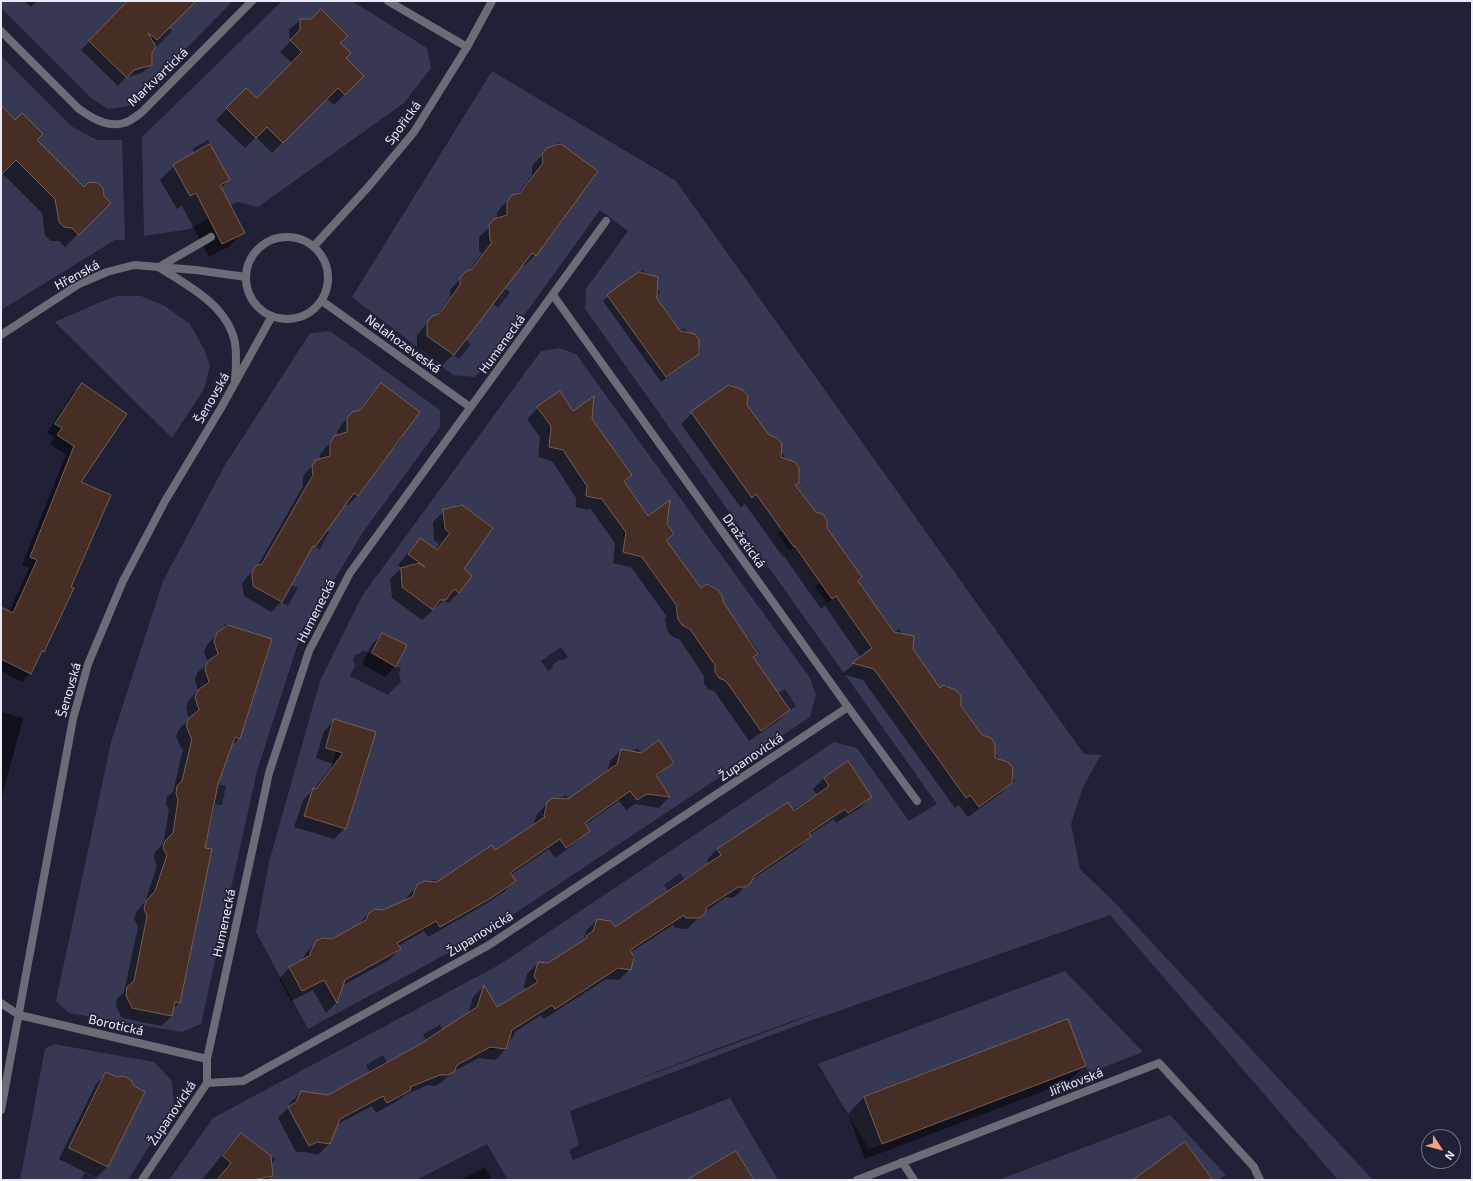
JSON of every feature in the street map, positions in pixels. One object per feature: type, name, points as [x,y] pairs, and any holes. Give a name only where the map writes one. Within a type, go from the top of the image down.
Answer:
[{"type":"street","name":"Markvartická","points":[[1,30],[79,109],[91,118],[104,123],[115,124],[128,122],[142,112],[252,1]]},
{"type":"street","points":[[388,1],[467,47]]},
{"type":"street","name":"Spořická","points":[[314,246],[414,132],[467,47],[492,1]]},
{"type":"street","name":"Humenecká","points":[[207,1083],[207,1059],[268,773],[309,651],[350,573],[606,221]]},
{"type":"street","points":[[286,236],[306,240],[314,246],[324,257],[329,275],[328,288],[322,301],[313,310],[302,317],[287,319],[272,316],[261,310],[253,301],[247,289],[246,277],[247,266],[258,248],[266,242],[286,236]]},
{"type":"street","points":[[211,237],[159,267],[210,302],[227,322],[234,341],[236,356],[235,383]]},
{"type":"street","name":"Hřenská","points":[[1,335],[80,284],[106,272],[134,265],[196,270],[246,277]]},
{"type":"street","name":"Dražetická","points":[[553,295],[848,707],[918,801]]},
{"type":"street","name":"Nelahozeveská","points":[[322,301],[470,407]]},
{"type":"street","name":"Šenovská","points":[[1,1110],[73,719],[88,664],[123,581],[161,508],[235,383],[272,316]]},
{"type":"street","name":"Županovická","points":[[142,1180],[207,1083],[243,1081],[489,945],[848,707]]},
{"type":"street","name":"Borotická","points":[[1,1004],[19,1015],[207,1059]]},
{"type":"street","name":"Jiříkovská","points":[[857,1180],[1159,1063],[1254,1167],[1260,1180]]},
{"type":"street","points":[[902,1162],[914,1180]]},
{"type":"shaded area","points":[[1,1],[128,1],[92,38],[127,78],[139,65],[145,67],[151,63],[152,58],[150,54],[172,31],[141,1],[192,1],[194,3],[196,1],[233,1],[129,106],[108,109],[92,99],[1,8]]},
{"type":"shaded area","points":[[282,1],[352,1],[427,48],[431,68],[404,103],[258,207],[237,202],[190,229],[144,236],[142,137]],"holes":[[[321,9],[348,35],[340,43],[350,53],[346,58],[364,76],[345,95],[290,40],[300,30],[300,23],[304,19],[311,19]],[[246,88],[257,98],[314,112],[283,143],[267,127],[256,138],[226,108]],[[208,140],[230,180],[215,188],[212,184],[190,196],[173,166],[195,153],[192,149]]]},
{"type":"shaded area","points":[[1,56],[71,126],[97,140],[122,140],[125,240],[115,240],[1,310],[1,173],[2,174],[43,134],[22,113],[15,120],[1,105]],"holes":[[[89,182],[98,183],[103,188],[104,196],[111,203],[79,235],[72,228],[64,227],[59,222],[57,213]]]},
{"type":"shaded area","points":[[492,71],[676,181],[1084,754],[1101,755],[1083,787],[1071,824],[1080,869],[1116,904],[1373,1180],[1338,1180],[1110,915],[793,1027],[570,1111],[579,1145],[569,1150],[573,1160],[730,1098],[778,1180],[754,1180],[736,1151],[687,1180],[508,1180],[487,1144],[416,1180],[259,1180],[268,1177],[272,1171],[272,1163],[275,1159],[241,1133],[223,1156],[231,1162],[217,1180],[169,1180],[213,1118],[499,965],[834,742],[857,748],[909,821],[937,804],[585,309],[586,289],[628,231],[600,210],[489,364],[474,377],[453,375],[352,297]],"holes":[[[558,142],[598,171],[589,184],[585,181],[576,192],[580,196],[571,208],[567,205],[563,220],[554,232],[523,264],[487,238],[489,235],[489,225],[503,217],[507,211],[507,202],[512,195],[520,193],[543,163],[542,154],[547,148],[556,145]],[[474,266],[510,292],[498,308],[492,303],[465,339],[471,344],[459,359],[425,334],[441,311],[447,315],[460,285],[460,278],[465,272],[472,269]],[[643,270],[646,273],[653,275],[660,293],[656,297],[680,331],[684,328],[687,332],[695,334],[701,352],[666,377],[607,295]],[[732,384],[734,387],[743,390],[748,396],[747,405],[769,435],[777,438],[782,444],[782,453],[786,459],[795,462],[799,468],[799,477],[801,481],[765,507],[756,494],[752,497],[691,412]],[[813,508],[823,515],[826,520],[830,532],[824,536],[846,554],[862,578],[827,603],[815,586],[821,582],[796,546],[789,550],[778,534]],[[881,614],[894,632],[899,629],[902,633],[910,635],[914,641],[913,649],[916,653],[881,678],[874,669],[868,667],[872,648],[859,629]],[[946,684],[948,687],[956,690],[961,696],[961,705],[980,732],[991,738],[995,744],[995,753],[999,759],[1009,763],[1011,766],[1015,781],[979,807],[905,712]],[[848,761],[872,797],[848,813],[845,809],[809,833],[811,838],[787,854],[763,818],[787,802],[793,810],[829,786],[824,777]],[[734,837],[758,873],[754,876],[751,883],[745,887],[738,887],[707,898],[711,905],[704,914],[698,918],[688,920],[664,885],[680,873],[684,879],[721,855],[717,849]],[[601,919],[610,920],[615,927],[658,931],[630,950],[635,957],[631,965],[611,973],[586,936],[593,931],[595,924]],[[558,957],[580,994],[555,1009],[552,1005],[512,1030],[515,1035],[507,1046],[490,1050],[467,1013],[477,1007],[479,1001],[492,998],[497,1007],[538,982],[533,973],[537,965],[542,962],[548,963]],[[820,1012],[639,1079],[718,1048]],[[440,1025],[461,1063],[457,1065],[454,1072],[447,1075],[440,1075],[408,1083],[411,1090],[387,1103],[366,1065],[383,1055],[387,1062],[426,1041],[423,1034]],[[339,1089],[351,1113],[331,1125],[331,1140],[325,1143],[317,1142],[289,1106],[302,1094],[308,1092],[314,1093],[318,1100]]]},
{"type":"shaded area","points":[[117,296],[141,296],[165,306],[190,324],[204,349],[210,366],[204,389],[172,438],[55,322]]},
{"type":"shaded area","points":[[330,331],[440,410],[440,427],[363,532],[300,637],[257,771],[201,1024],[182,1032],[69,1013],[56,1001],[111,742],[163,581],[225,465],[310,333]],"holes":[[[381,383],[420,412],[411,425],[407,422],[399,433],[403,437],[394,449],[390,446],[381,457],[385,460],[376,472],[372,470],[363,481],[367,484],[358,496],[354,493],[345,505],[310,479],[313,475],[312,466],[325,458],[330,452],[330,443],[334,436],[343,434],[347,428],[347,419],[352,412],[360,410]],[[292,511],[329,532],[320,549],[313,546],[291,585],[298,588],[288,606],[251,584],[253,570],[262,564],[264,559],[271,563],[284,539],[278,535]],[[225,624],[272,639],[267,654],[262,653],[258,666],[263,668],[240,739],[235,737],[230,751],[188,737],[189,733],[186,725],[197,710],[197,693],[206,682],[207,677],[205,667],[215,655],[216,637]],[[182,781],[214,783],[226,786],[222,805],[215,804],[205,848],[212,849],[208,868],[165,859],[167,855],[163,848],[172,832],[179,833],[178,800],[176,793],[177,786]],[[153,890],[201,901],[198,916],[190,929],[196,930],[192,945],[187,944],[184,958],[190,959],[187,974],[181,973],[178,987],[183,988],[180,1003],[175,1002],[172,1016],[129,1007],[127,991],[134,981],[147,916],[145,904]]]},
{"type":"shaded area","points":[[559,348],[576,354],[810,678],[816,695],[810,717],[487,932],[308,1029],[256,932],[269,862],[320,681],[362,596],[541,351]],"holes":[[[560,392],[573,411],[582,405],[593,413],[592,419],[599,428],[564,453],[561,450],[553,448],[547,430],[551,426],[537,407]],[[615,451],[632,475],[624,481],[648,516],[657,510],[665,514],[668,518],[667,524],[674,534],[639,559],[636,555],[624,547],[625,539],[622,535],[626,532],[601,498],[597,501],[595,498],[589,497],[586,492],[587,486],[580,476]],[[458,503],[493,528],[476,552],[459,566],[472,576],[459,593],[451,586],[446,599],[440,600],[433,610],[399,585],[402,580],[401,572],[405,566],[413,565],[416,561],[425,567],[450,533],[441,527],[444,523],[444,515],[456,507]],[[688,570],[701,588],[709,583],[718,591],[726,607],[691,632],[682,624],[674,608],[677,606]],[[382,633],[407,645],[397,666],[401,669],[399,673],[401,681],[388,695],[350,676],[355,666],[353,660],[355,655],[361,653],[362,650],[372,654]],[[748,637],[759,653],[753,657],[778,693],[785,689],[796,706],[761,731],[726,681],[716,675],[712,662]],[[561,647],[568,657],[562,661],[561,659],[552,665],[554,667],[548,671],[541,661]],[[334,720],[376,732],[346,829],[305,816],[313,788],[324,791],[336,751],[326,747]],[[659,740],[674,763],[656,775],[647,794],[637,800],[613,764],[617,762],[619,754],[625,750],[633,751],[638,748],[641,753]],[[586,786],[603,810],[585,823],[590,831],[566,848],[542,812],[550,800],[566,795],[568,799]],[[513,838],[528,860],[510,873],[516,882],[491,898],[495,850]],[[435,879],[457,917],[440,927],[436,921],[397,943],[401,949],[384,959],[362,922],[372,911],[387,908],[390,914],[414,900],[410,894],[420,883]],[[335,937],[355,975],[345,980],[324,980],[302,991],[289,967],[311,955],[309,951],[318,940],[322,938]]]},
{"type":"shaded area","points":[[1065,971],[1143,1052],[1089,1073],[1068,1019],[864,1096],[882,1144],[869,1149],[818,1064]]},
{"type":"shaded area","points":[[54,1044],[154,1062],[172,1081],[174,1106],[128,1180],[98,1180],[85,1173],[80,1180],[20,1180],[45,1049]],"holes":[[[124,1076],[131,1080],[134,1086],[145,1092],[108,1167],[69,1148],[81,1123]]]},
{"type":"shaded area","points":[[1170,1115],[1226,1175],[1218,1180],[1213,1180],[1185,1142],[1133,1180],[998,1180]]},
{"type":"building","points":[[128,1],[196,1],[157,40],[148,33],[156,47],[152,52],[152,65],[134,70],[127,78],[89,41]]},
{"type":"building","points":[[321,9],[348,36],[340,43],[351,53],[346,58],[364,76],[345,95],[338,88],[283,143],[267,127],[256,138],[226,108],[246,88],[257,98],[302,52],[290,40],[300,30],[300,19],[311,19]]},
{"type":"building","points":[[1,105],[15,120],[22,113],[43,134],[37,140],[84,187],[89,182],[98,183],[103,188],[104,196],[111,203],[79,235],[72,228],[64,227],[59,222],[55,199],[16,160],[1,175]]},
{"type":"building","points":[[210,144],[230,180],[220,185],[245,233],[222,244],[196,193],[190,196],[173,165]]},
{"type":"building","points":[[561,144],[598,171],[536,256],[532,253],[454,355],[427,336],[427,323],[432,316],[439,314],[460,285],[460,278],[465,272],[472,269],[492,242],[490,240],[489,225],[494,219],[507,215],[507,202],[512,195],[520,193],[543,163],[542,154],[547,148]]},
{"type":"building","points":[[639,272],[658,277],[656,297],[680,331],[695,334],[699,340],[699,354],[666,377],[607,295]]},
{"type":"building","points":[[82,383],[127,414],[81,482],[111,495],[71,587],[74,588],[44,652],[42,651],[31,674],[1,659],[1,607],[13,613],[37,560],[30,557],[74,446],[57,435],[62,428],[55,424]]},
{"type":"building","points":[[381,383],[420,412],[358,496],[354,493],[315,547],[313,546],[282,602],[253,586],[252,573],[255,566],[262,564],[313,475],[312,466],[316,460],[330,456],[330,443],[334,436],[347,432],[347,419],[352,412],[360,410]]},
{"type":"building","points":[[729,385],[743,390],[748,396],[747,405],[769,435],[777,438],[782,444],[781,457],[795,462],[799,468],[799,483],[795,485],[816,512],[823,514],[827,521],[827,528],[862,577],[858,581],[894,632],[914,636],[913,649],[940,688],[943,685],[956,690],[961,696],[961,706],[982,735],[991,738],[995,744],[995,758],[1008,762],[1013,768],[1012,783],[979,807],[970,795],[966,798],[874,669],[852,663],[872,648],[836,596],[832,599],[756,494],[752,498],[691,412]]},
{"type":"building","points":[[560,391],[573,411],[594,396],[592,419],[632,475],[624,481],[648,516],[670,500],[667,524],[674,534],[666,540],[701,588],[707,584],[718,590],[724,603],[758,654],[753,657],[790,710],[761,731],[726,681],[719,678],[715,672],[715,665],[690,629],[682,625],[678,619],[677,606],[642,557],[623,552],[626,532],[601,498],[599,499],[586,496],[587,486],[563,450],[549,447],[551,426],[537,407]]},
{"type":"building","points":[[462,505],[493,528],[464,569],[472,576],[459,593],[454,589],[446,600],[440,600],[433,610],[402,587],[401,568],[419,563],[425,567],[408,554],[420,538],[437,550],[450,533],[445,529],[443,510]]},
{"type":"building","points":[[228,625],[272,639],[240,739],[235,737],[218,784],[205,848],[212,849],[180,1003],[175,1002],[172,1016],[132,1008],[126,995],[127,987],[134,981],[147,916],[144,908],[146,901],[155,891],[167,855],[163,848],[165,841],[173,833],[178,800],[176,793],[177,786],[182,781],[192,739],[186,725],[189,718],[199,710],[195,697],[198,690],[209,682],[205,669],[207,662],[218,654],[214,641],[217,633]]},
{"type":"building","points":[[382,633],[407,645],[396,667],[372,653]]},
{"type":"building","points":[[334,719],[376,732],[346,829],[304,816],[313,788],[316,789],[343,753],[326,748]]},
{"type":"building","points":[[659,740],[674,763],[656,775],[670,797],[647,794],[637,800],[630,791],[585,823],[590,831],[566,848],[560,839],[510,873],[516,881],[491,898],[440,927],[436,921],[397,943],[401,949],[345,980],[337,1003],[324,980],[302,991],[289,967],[311,955],[310,953],[316,941],[323,938],[332,939],[366,920],[369,913],[375,909],[383,910],[412,897],[417,885],[424,881],[437,882],[492,845],[495,850],[545,817],[547,802],[553,798],[568,799],[617,764],[621,749],[641,753]]},
{"type":"building","points":[[848,761],[872,797],[848,813],[845,809],[809,833],[811,837],[754,876],[751,883],[745,887],[738,887],[707,907],[705,914],[699,918],[686,918],[684,915],[630,950],[634,957],[631,970],[618,968],[555,1009],[552,1005],[512,1030],[506,1049],[490,1047],[457,1065],[454,1072],[447,1075],[440,1075],[410,1087],[411,1090],[387,1103],[383,1096],[340,1119],[330,1144],[317,1142],[309,1146],[288,1107],[296,1102],[301,1091],[328,1095],[426,1041],[477,1007],[484,985],[497,1007],[538,982],[534,976],[538,962],[548,963],[587,938],[586,936],[593,931],[597,919],[611,921],[615,927],[721,855],[717,849],[788,802],[794,811],[829,786],[824,778]]},
{"type":"building","points":[[1068,1019],[1086,1066],[882,1144],[864,1097]]},
{"type":"building","points":[[106,1072],[117,1077],[124,1076],[131,1080],[134,1086],[145,1092],[108,1167],[69,1148]]},
{"type":"building","points":[[241,1133],[271,1156],[273,1176],[252,1180],[217,1180],[231,1163],[223,1156]]},
{"type":"building","points":[[1185,1142],[1213,1180],[1133,1180]]},
{"type":"building","points":[[736,1151],[754,1180],[687,1180]]}]
